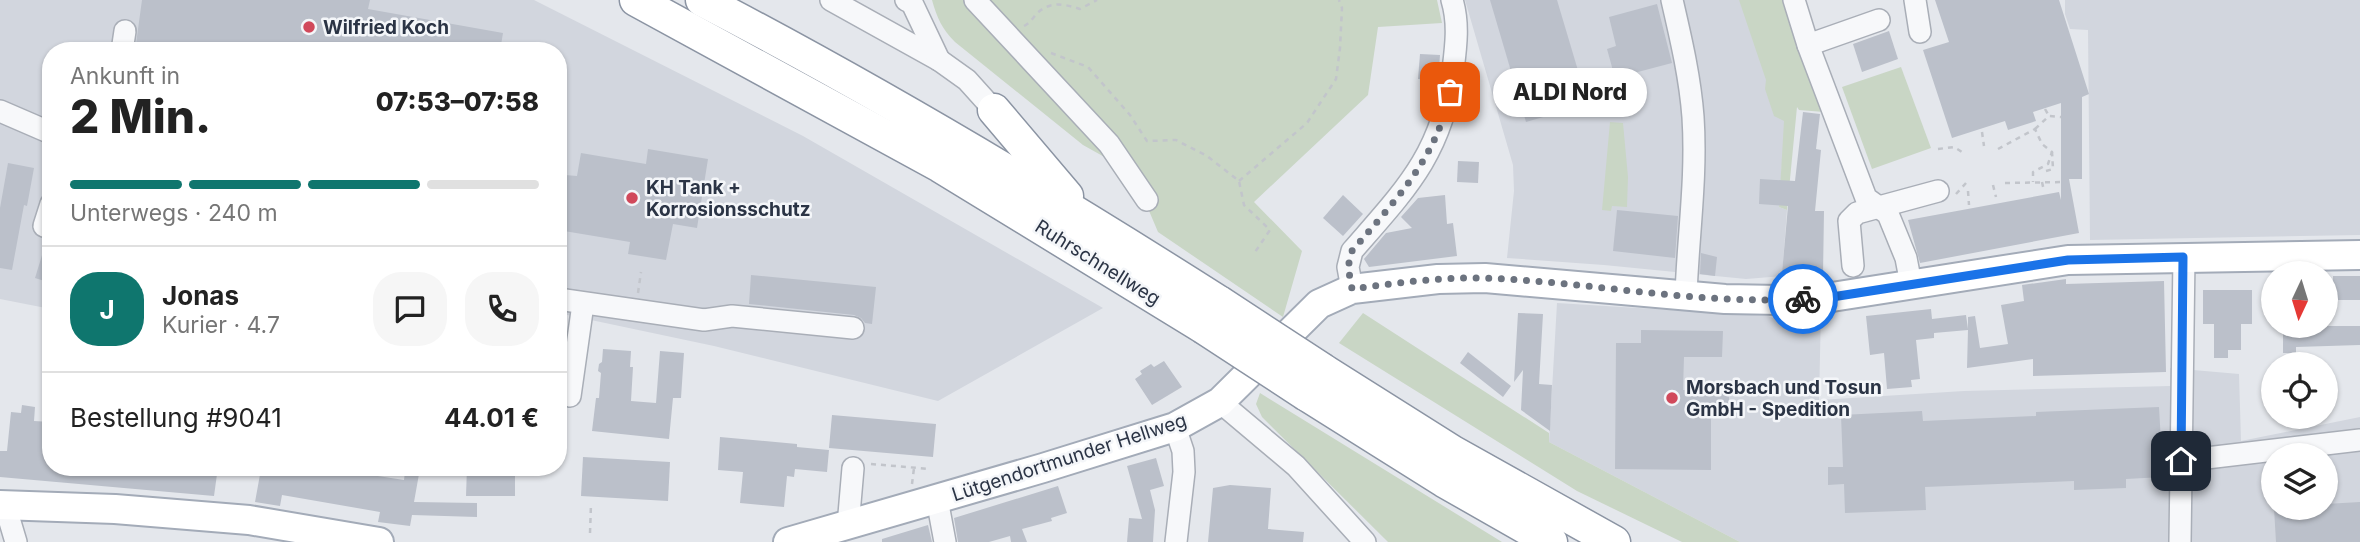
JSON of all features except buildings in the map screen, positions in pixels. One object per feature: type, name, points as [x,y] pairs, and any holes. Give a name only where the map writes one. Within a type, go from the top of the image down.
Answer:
[{"type":"highway","name":"Ruhrschnellweg","points":[[636,0],[1211,315],[1315,382],[1444,481],[1551,542]]},
{"type":"highway","name":"Ruhrschnellweg","points":[[702,0],[880,97],[1120,239],[1211,315]]},
{"type":"highway","points":[[994,110],[1056,185],[1079,208],[1120,239]]},
{"type":"highway","name":"Ruhrschnellweg","points":[[1315,382],[1452,452],[1614,542]]},
{"type":"main road","name":"Lütgendortmunder Hellweg","points":[[788,542],[1175,427],[1220,402],[1319,304],[1352,289],[1438,279],[1485,278],[1725,299],[1794,300],[1832,297],[2068,260],[2360,255]]},
{"type":"main road","points":[[2,505],[115,509],[249,520],[379,542]]},
{"type":"street","points":[[831,0],[939,60],[967,80],[994,110]]},
{"type":"street","points":[[975,0],[1109,145],[1147,200]]},
{"type":"street","points":[[1352,289],[1348,267],[1352,251],[1419,170],[1446,110],[1457,40],[1452,0]]},
{"type":"street","points":[[1672,0],[1687,67],[1693,117],[1694,183],[1686,295]]},
{"type":"street","points":[[1794,0],[1808,45],[1866,198],[1888,214],[1906,257],[1911,284]]},
{"type":"street","points":[[1915,0],[1920,32]]},
{"type":"street","points":[[910,1],[939,60]]},
{"type":"street","points":[[1808,45],[1879,20]]},
{"type":"street","points":[[0,111],[42,130]]},
{"type":"street","points":[[1853,266],[1849,221],[1857,213],[1948,191]]},
{"type":"street","points":[[2180,542],[2183,257]]},
{"type":"street","points":[[567,301],[704,320],[732,316],[853,328]]},
{"type":"street","points":[[570,396],[583,304]]},
{"type":"street","points":[[1220,402],[1296,467],[1365,542]]},
{"type":"street","points":[[1175,427],[1183,452],[1184,472],[1176,542]]},
{"type":"street","points":[[2181,461],[2360,440]]},
{"type":"street","points":[[848,526],[857,465]]},
{"type":"street","points":[[937,499],[945,542]]},
{"type":"street","points":[[2,505],[16,542]]},
{"type":"path","points":[[1006,35],[1030,24],[1042,10],[1062,3],[1080,9],[1097,0]]},
{"type":"path","points":[[1239,181],[1307,123],[1336,79],[1342,8],[1339,0]]},
{"type":"path","points":[[1041,49],[1088,67],[1129,115],[1147,141],[1176,140],[1207,156],[1239,181],[1244,205],[1270,230],[1253,255]]},
{"type":"path","points":[[2045,109],[2049,116]]},
{"type":"path","points":[[1998,149],[2035,129],[2049,116],[2061,117]]},
{"type":"path","points":[[2035,129],[2042,144],[2052,152],[2053,169],[2046,172]]},
{"type":"path","points":[[1982,132],[1984,146]]},
{"type":"path","points":[[1938,149],[1955,147],[1962,152]]},
{"type":"path","points":[[2033,182],[2033,172],[2048,164],[2052,152]]},
{"type":"path","points":[[2042,182],[2044,191]]},
{"type":"path","points":[[2005,183],[2065,182]]},
{"type":"path","points":[[1948,191],[1966,183]]},
{"type":"path","points":[[1993,185],[1996,197]]},
{"type":"path","points":[[1968,191],[1969,205]]},
{"type":"path","points":[[637,298],[641,272]]},
{"type":"path","points":[[857,465],[930,469]]},
{"type":"path","points":[[912,483],[914,468]]},
{"type":"path","points":[[590,533],[591,504]]},
{"type":"shaded area","points":[[0,0],[534,0],[803,136],[1103,308],[938,401],[714,346],[567,315],[567,42],[42,42],[42,307],[0,299]]},
{"type":"shaded area","points":[[1465,0],[1748,0],[1785,121],[1779,207],[1787,210],[1782,276],[1746,279],[1507,258],[1514,191],[1513,165]]},
{"type":"shaded area","points":[[2065,0],[2360,0],[2360,235],[2090,240],[2088,30],[2070,29],[2065,14]]},
{"type":"shaded area","points":[[1557,303],[1768,316],[1780,321],[1821,311],[1819,400],[1964,391],[2170,386],[2170,368],[2239,374],[2241,441],[2300,429],[2338,429],[2338,421],[2360,417],[2360,542],[1740,542],[1549,442]]},
{"type":"green space","points":[[932,0],[1437,0],[1442,23],[1378,27],[1368,95],[1254,202],[1302,251],[1283,317],[1158,232],[1133,173],[1083,145],[955,42],[940,23]]},
{"type":"green space","points":[[1739,0],[1788,0],[1824,112],[1799,110],[1797,107],[1787,210],[1779,207],[1784,121],[1774,116],[1765,89],[1766,80]]},
{"type":"green space","points":[[1901,67],[1931,148],[1872,169],[1842,87]]},
{"type":"green space","points":[[1610,122],[1623,123],[1628,177],[1627,207],[1612,206],[1611,211],[1602,210]]},
{"type":"green space","points":[[1363,313],[1549,433],[1549,442],[1740,542],[1682,542],[1577,491],[1339,343]]},
{"type":"green space","points":[[1260,393],[1502,542],[1388,542],[1262,417],[1256,404]]},
{"type":"way so far","points":[[1450,92],[1432,146],[1419,170],[1352,251],[1348,267],[1352,289],[1438,279],[1485,278],[1725,299],[1803,299]]},
{"type":"place","name":"Wilfried Koch","points":[[309,27]]},
{"type":"place","name":"ALDI Nord","points":[[1450,92]]},
{"type":"place","name":"KH Tank + Korrosionsschutz","points":[[632,198]]},
{"type":"place","name":"Morsbach und Tosun GmbH - Spedition","points":[[1672,398]]},
{"type":"route","points":[[1803,299],[1832,297],[2068,260],[2183,257],[2181,461]]}]
